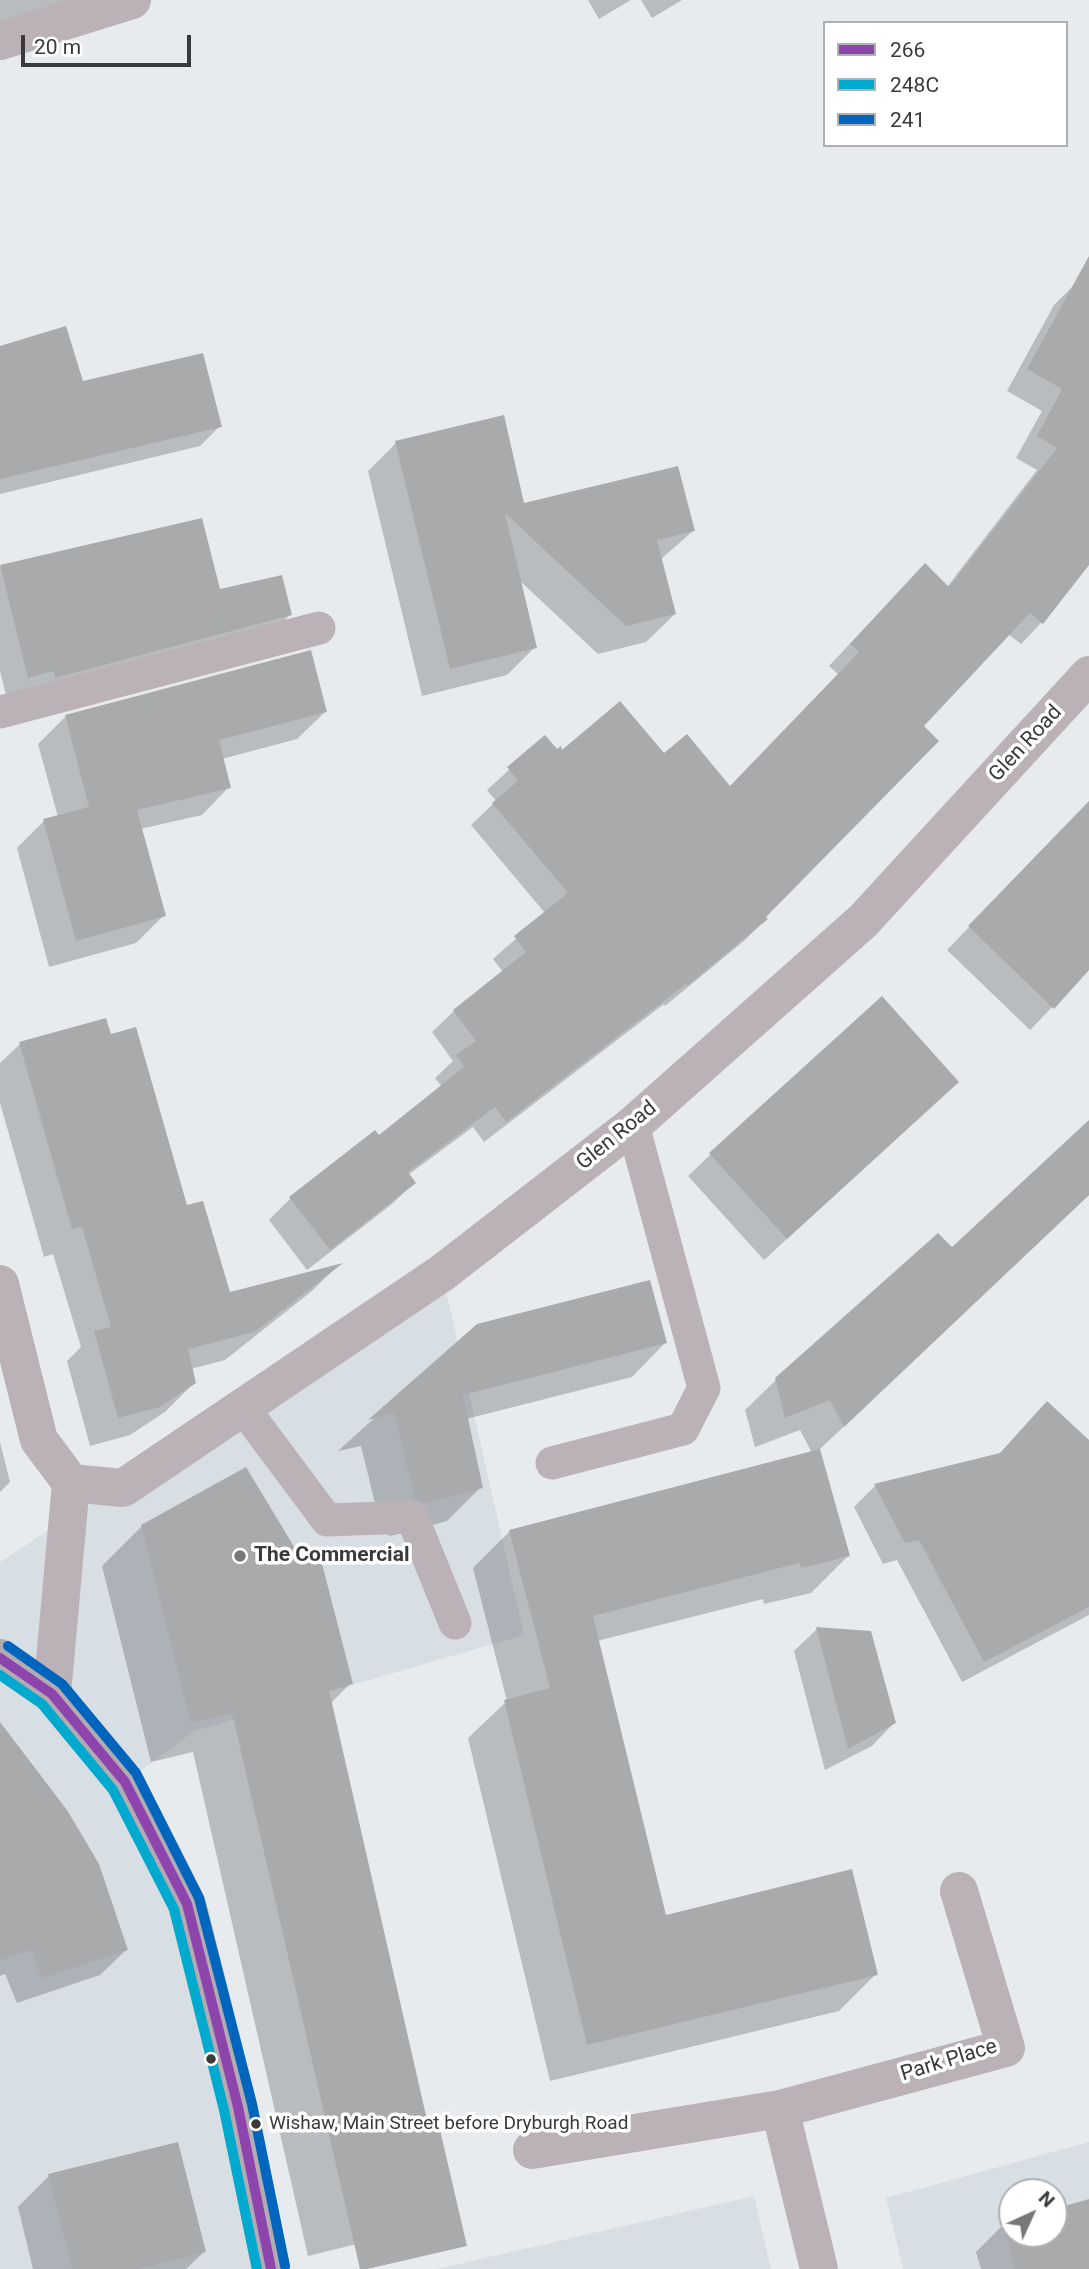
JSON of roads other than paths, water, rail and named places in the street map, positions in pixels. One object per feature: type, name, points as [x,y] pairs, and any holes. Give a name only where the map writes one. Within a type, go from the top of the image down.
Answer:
[{"type":"main road","points":[[0,1658],[52,1694],[125,1782],[187,1904],[238,2107],[271,2269]]},
{"type":"street","points":[[0,41],[132,0]]},
{"type":"street","name":"Glen Road","points":[[71,1483],[123,1488],[442,1273],[633,1125],[863,920],[1089,675]]},
{"type":"street","points":[[0,1284],[39,1440],[71,1483],[52,1694]]},
{"type":"street","name":"Park Place","points":[[532,2150],[780,2109],[1006,2048],[958,1891]]},
{"type":"street","points":[[780,2109],[819,2269]]},
{"type":"lane","points":[[0,712],[319,628]]},
{"type":"lane","points":[[552,1463],[683,1429],[704,1388],[633,1125]]},
{"type":"lane","points":[[242,1406],[327,1520],[412,1517],[455,1623]]},
{"type":"place","name":"The Commercial","points":[[240,1556]]},
{"type":"place","name":"Wishaw, Main Street before Dryburgh Road","points":[[256,2124]]}]
